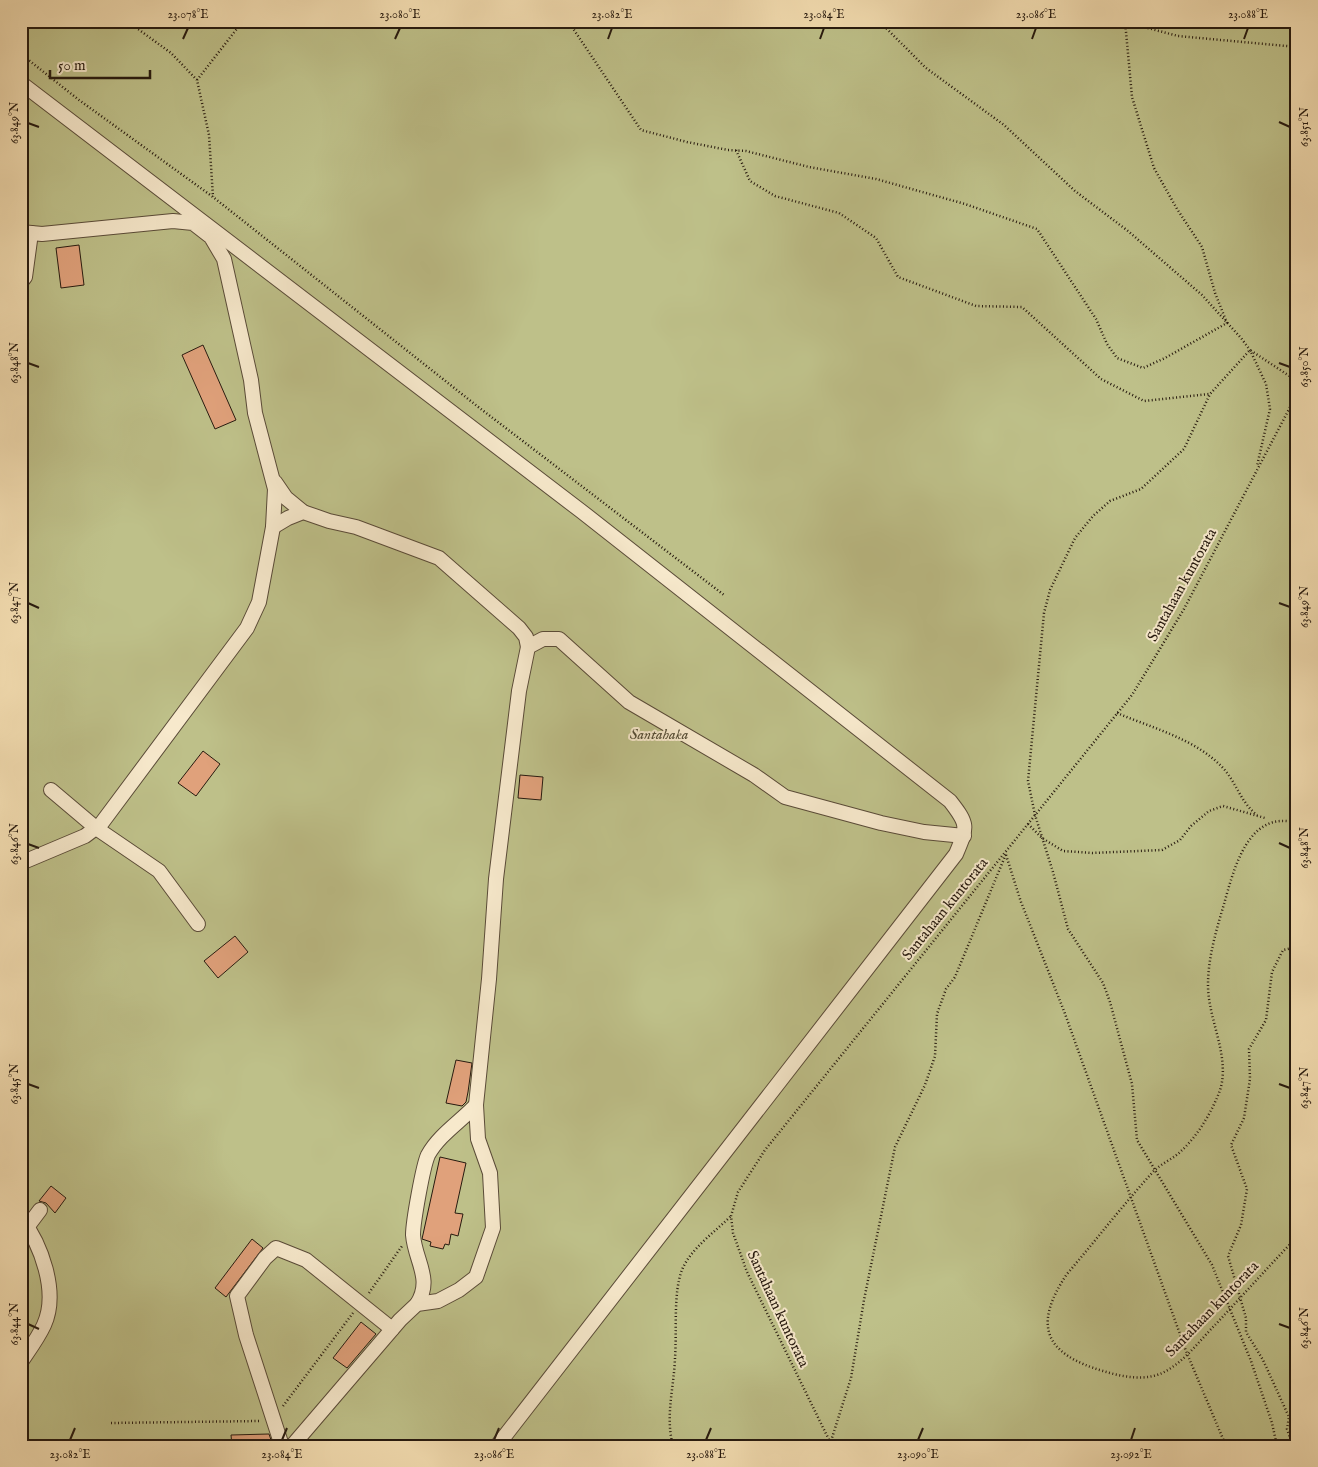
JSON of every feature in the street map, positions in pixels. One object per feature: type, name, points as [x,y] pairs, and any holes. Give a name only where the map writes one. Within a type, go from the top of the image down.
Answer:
[{"type":"lane","points":[[21,84],[581,511],[950,801],[964,820],[964,836],[950,862],[497,1446]]},
{"type":"lane","points":[[21,282],[25,277],[26,232],[173,221],[193,223],[210,237],[224,259],[251,380],[256,413],[275,489],[273,527],[259,602],[247,628],[128,789],[96,828],[85,836],[21,863]]},
{"type":"lane","points":[[273,479],[286,498],[303,512],[329,521],[356,527],[439,558],[519,628],[526,637],[528,647],[519,691],[496,879],[489,979],[476,1105],[478,1139],[490,1173],[492,1228],[476,1277],[438,1301],[417,1304]]},
{"type":"lane","points":[[273,527],[303,512]]},
{"type":"lane","points":[[528,647],[543,639],[559,639],[629,702],[754,776],[785,797],[881,823],[924,832],[964,836]]},
{"type":"lane","points":[[51,790],[96,828],[159,871],[198,924]]},
{"type":"lane","points":[[292,1446],[425,1293],[424,1275],[414,1236],[427,1157],[435,1145],[476,1105]]},
{"type":"lane","points":[[21,1362],[45,1323],[48,1299],[48,1278],[41,1252],[24,1222],[40,1210]]},
{"type":"lane","points":[[282,1446],[246,1335],[237,1296],[265,1258],[276,1248],[306,1260],[392,1329]]},
{"type":"path","points":[[127,21],[172,53],[197,80],[208,136],[213,197]]},
{"type":"path","points":[[197,80],[243,21]]},
{"type":"path","points":[[568,21],[641,130],[687,142],[736,150],[876,179],[965,204],[1037,229],[1096,319],[1107,344],[1117,358],[1143,368],[1165,358],[1226,323]]},
{"type":"path","points":[[880,21],[926,68],[1004,125],[1075,191],[1128,231],[1202,295],[1250,350],[1297,381]]},
{"type":"path","points":[[1096,21],[1125,22],[1178,36],[1297,47]]},
{"type":"path","points":[[1125,22],[1132,97],[1154,168],[1177,209],[1202,247],[1226,323]]},
{"type":"path","points":[[21,54],[79,100],[213,197],[484,412],[724,595]]},
{"type":"path","points":[[736,150],[750,181],[775,196],[839,213],[876,238],[898,277],[976,306],[1022,307],[1101,379],[1144,401],[1210,394]]},
{"type":"path","points":[[1250,350],[1210,394],[1184,449],[1141,489],[1110,501],[1092,516],[1075,538],[1062,561],[1050,590],[1040,638],[1028,781],[1034,815],[1068,929],[1103,983],[1110,1002],[1132,1084],[1137,1140],[1208,1258],[1251,1361],[1272,1423],[1277,1446]]},
{"type":"path","points":[[1250,350],[1266,384],[1270,409],[1255,472]]},
{"type":"path","name":"Santahaan kuntorata","points":[[831,1444],[746,1272],[733,1233],[731,1216],[738,1192],[765,1150],[1132,694],[1184,609],[1297,394]]},
{"type":"path","points":[[1117,713],[1169,734],[1213,758],[1225,770],[1247,805],[1255,814],[1273,821],[1287,820],[1297,823]]},
{"type":"path","points":[[1028,824],[1042,838],[1062,851],[1092,853],[1162,850],[1180,840],[1191,826],[1210,811],[1223,806],[1265,818]]},
{"type":"path","name":"Santahaan kuntorata","points":[[1273,821],[1259,829],[1240,854],[1214,937],[1208,969],[1208,988],[1223,1068],[1220,1091],[1201,1128],[1180,1152],[1155,1170],[1067,1274],[1054,1293],[1048,1320],[1051,1339],[1058,1350],[1073,1361],[1119,1376],[1154,1377],[1168,1371],[1187,1354],[1297,1237]]},
{"type":"path","points":[[820,1446],[831,1444],[851,1378],[864,1300],[895,1147],[925,1085],[935,1056],[936,1014],[946,990],[955,977],[1008,848]]},
{"type":"path","points":[[1006,854],[1021,902],[1064,1011],[1187,1354],[1226,1446]]},
{"type":"path","points":[[1293,1446],[1287,1429],[1289,1417],[1263,1360],[1246,1332],[1246,1318],[1228,1256],[1241,1225],[1247,1189],[1231,1145],[1244,1118],[1250,1079],[1249,1049],[1266,1020],[1272,972],[1283,950],[1297,947]]},
{"type":"path","points":[[673,1446],[669,1431],[669,1411],[682,1270],[690,1257],[731,1216]]},
{"type":"path","points":[[111,1423],[271,1421],[361,1304],[405,1242],[414,1236]]},
{"type":"green space","name":"Santahaka","points":[[21,21],[1297,21],[1297,1446],[21,1446]]},
{"type":"building","points":[[79,245],[84,285],[61,288],[56,248]]},
{"type":"building","points":[[203,345],[236,420],[215,429],[182,355]]},
{"type":"building","points":[[203,751],[220,764],[196,796],[178,783]]},
{"type":"building","points":[[520,775],[543,777],[541,800],[518,798]]},
{"type":"building","points":[[235,936],[248,952],[218,978],[204,961]]},
{"type":"building","points":[[456,1060],[472,1063],[466,1102],[462,1106],[446,1103]]},
{"type":"building","points":[[440,1157],[466,1163],[455,1213],[463,1214],[458,1236],[451,1234],[449,1245],[445,1244],[443,1249],[430,1246],[431,1242],[422,1239]]},
{"type":"building","points":[[51,1186],[66,1198],[55,1213],[46,1203],[39,1201]]},
{"type":"building","points":[[252,1239],[263,1248],[226,1297],[215,1288]]},
{"type":"building","points":[[361,1322],[376,1334],[347,1368],[333,1358]]},
{"type":"building","points":[[269,1434],[273,1446],[232,1446],[231,1435]]}]
